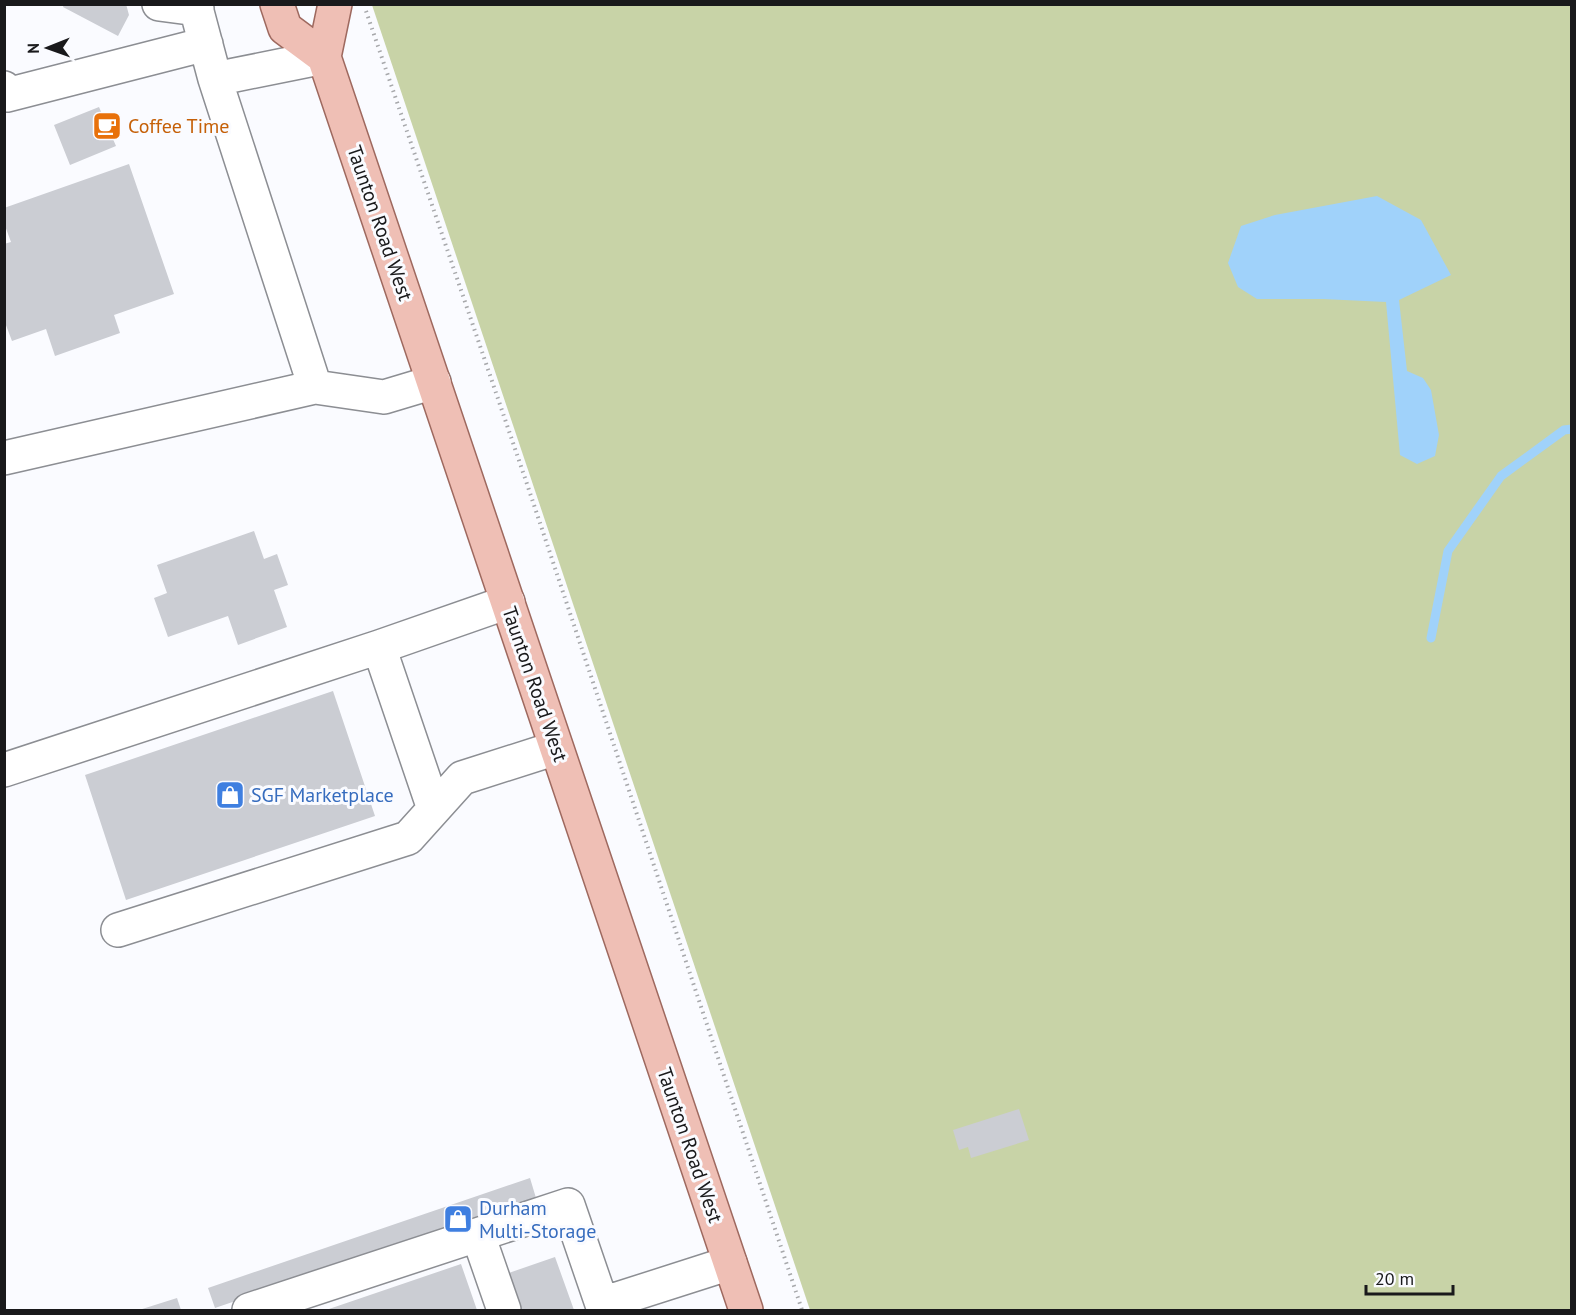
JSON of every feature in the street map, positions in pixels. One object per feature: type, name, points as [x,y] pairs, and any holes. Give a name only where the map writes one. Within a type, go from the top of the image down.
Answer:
[{"type":"main road","points":[[277,4],[285,28],[324,57],[335,4]]},
{"type":"main road","name":"Taunton Road West","points":[[324,57],[746,1311]]},
{"type":"lane","points":[[159,4],[196,7],[215,79],[315,387]]},
{"type":"lane","points":[[4,88],[7,95],[206,44]]},
{"type":"lane","points":[[215,79],[324,57]]},
{"type":"lane","points":[[4,458],[315,387],[384,396],[434,382]]},
{"type":"lane","points":[[4,770],[379,647],[508,602]]},
{"type":"lane","points":[[379,647],[434,809]]},
{"type":"lane","points":[[118,930],[408,838],[462,778],[556,748]]},
{"type":"lane","points":[[249,1311],[568,1205],[603,1307],[730,1263]]},
{"type":"lane","points":[[478,1235],[504,1311]]},
{"type":"path","points":[[363,4],[526,480],[802,1311]]},
{"type":"green space","points":[[372,5],[1571,5],[1571,1310],[810,1310]]},
{"type":"water","points":[[1377,196],[1421,220],[1451,275],[1399,300],[1407,371],[1423,378],[1431,390],[1439,435],[1435,456],[1417,464],[1400,455],[1386,302],[1257,299],[1238,287],[1228,263],[1241,226],[1275,215]]},
{"type":"building","points":[[64,4],[126,4],[129,15],[118,36],[63,7]]},
{"type":"building","points":[[99,107],[116,146],[70,165],[54,125]]},
{"type":"building","points":[[129,164],[174,294],[114,315],[120,333],[55,356],[46,329],[12,341],[4,320],[4,244],[11,242],[4,223],[4,208]]},
{"type":"building","points":[[254,531],[264,559],[277,554],[288,585],[274,590],[287,627],[238,645],[228,616],[168,637],[154,598],[167,593],[157,565]]},
{"type":"building","name":"SGF Marketplace","points":[[333,691],[375,816],[126,900],[85,775]]},
{"type":"building","points":[[1019,1109],[1029,1140],[971,1158],[968,1147],[959,1150],[953,1130]]},
{"type":"building","points":[[530,1178],[536,1198],[215,1308],[208,1288]]},
{"type":"building","points":[[555,1257],[574,1310],[513,1310],[500,1276]]},
{"type":"building","points":[[461,1264],[477,1310],[326,1310]]},
{"type":"building","points":[[177,1298],[181,1310],[139,1310]]},
{"type":"waterway","points":[[1431,638],[1448,551],[1501,476],[1564,430],[1572,429]]},
{"type":"place","name":"Coffee Time","points":[[107,126]]},
{"type":"place","name":"SGF Marketplace","points":[[230,795]]},
{"type":"place","name":"Durham Multi-Storage","points":[[458,1219]]}]
